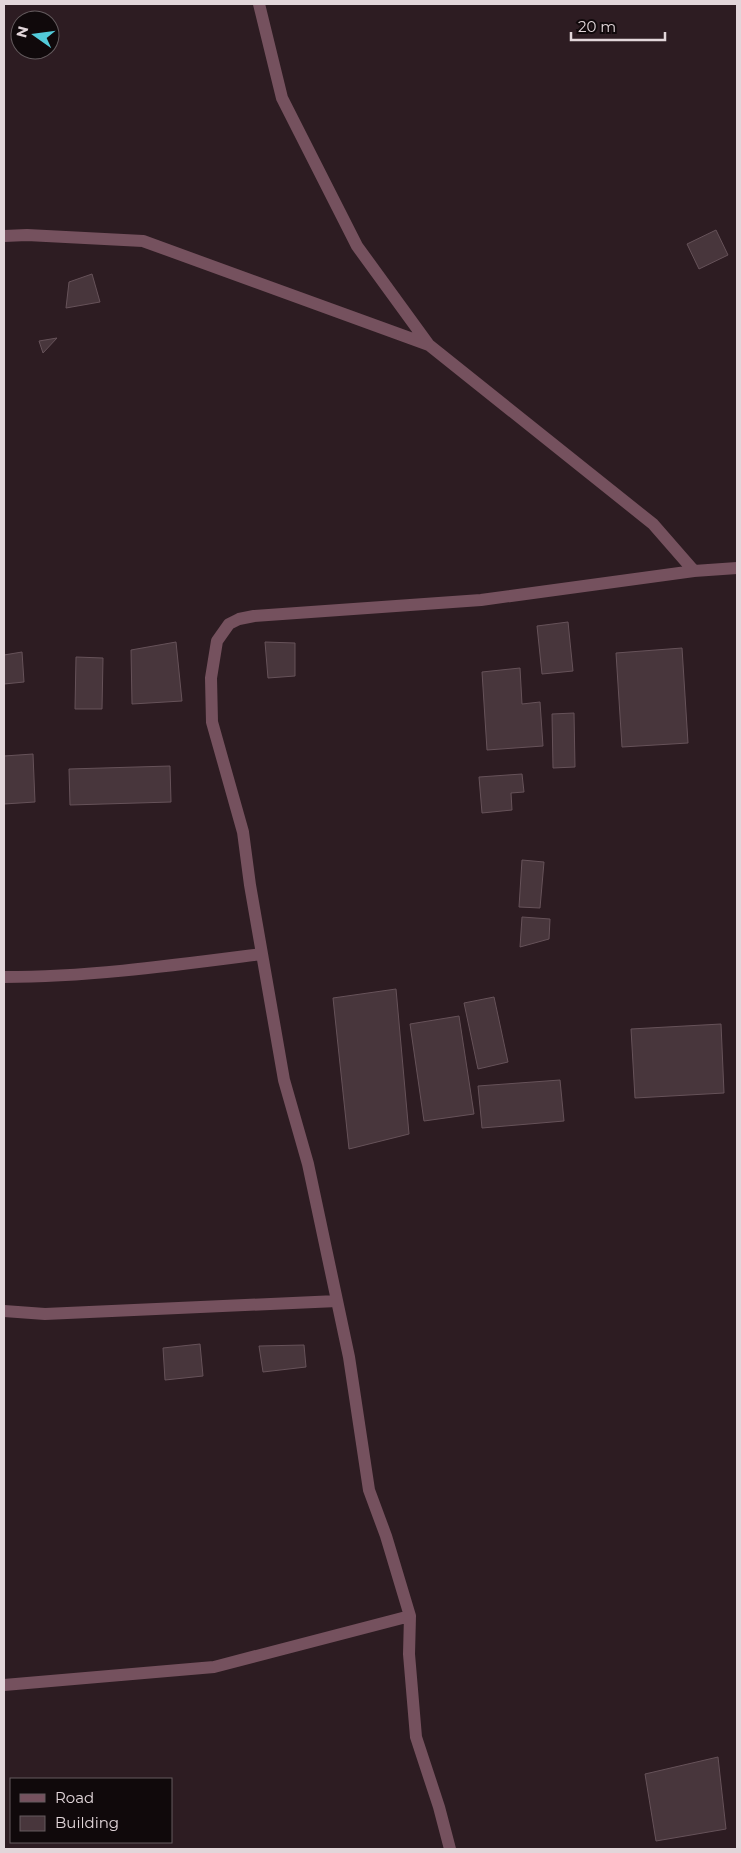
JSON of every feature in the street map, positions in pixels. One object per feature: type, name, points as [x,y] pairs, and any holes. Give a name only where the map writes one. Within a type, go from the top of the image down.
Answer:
[{"type":"street","points":[[259,4],[282,98],[357,246],[429,345],[653,524],[694,571]]},
{"type":"street","points":[[4,236],[28,235],[143,241],[429,345]]},
{"type":"street","points":[[450,1849],[439,1807],[416,1737],[410,1654],[410,1616],[386,1536],[369,1490],[349,1357],[308,1164],[284,1080],[243,832],[212,722],[211,678],[217,641],[229,624],[254,616],[481,600],[694,571],[737,568]]},
{"type":"street","points":[[4,976],[74,975],[135,970],[262,954]]},
{"type":"street","points":[[4,1311],[45,1314],[337,1301]]},
{"type":"street","points":[[4,1686],[214,1667],[410,1616]]},
{"type":"building","points":[[716,230],[728,255],[699,269],[687,244]]},
{"type":"building","points":[[92,274],[100,302],[66,308],[69,282]]},
{"type":"building","points":[[57,338],[43,353],[39,341]]},
{"type":"building","points":[[568,622],[573,671],[542,674],[537,626]]},
{"type":"building","points":[[176,642],[182,701],[132,704],[131,650]]},
{"type":"building","points":[[265,642],[295,643],[295,676],[268,678]]},
{"type":"building","points":[[682,648],[688,743],[622,747],[616,653]]},
{"type":"building","points":[[22,652],[24,682],[4,684],[4,655]]},
{"type":"building","points":[[76,657],[103,658],[102,709],[75,709]]},
{"type":"building","points":[[520,668],[522,704],[540,702],[543,746],[487,750],[482,672]]},
{"type":"building","points":[[574,713],[575,767],[553,768],[552,714]]},
{"type":"building","points":[[33,754],[35,802],[4,804],[4,756]]},
{"type":"building","points":[[170,766],[171,802],[70,805],[69,769]]},
{"type":"building","points":[[522,774],[524,792],[511,793],[512,810],[482,813],[479,777]]},
{"type":"building","points":[[522,860],[544,862],[540,908],[519,907]]},
{"type":"building","points":[[522,917],[550,919],[549,939],[520,947]]},
{"type":"building","points":[[396,989],[409,1134],[349,1149],[333,998]]},
{"type":"building","points":[[494,997],[508,1062],[478,1069],[464,1003]]},
{"type":"building","points":[[459,1016],[474,1114],[424,1121],[410,1024]]},
{"type":"building","points":[[721,1024],[724,1093],[635,1098],[631,1029]]},
{"type":"building","points":[[560,1080],[564,1121],[482,1128],[478,1086]]},
{"type":"building","points":[[200,1344],[203,1376],[165,1380],[163,1348]]},
{"type":"building","points":[[304,1345],[306,1367],[263,1372],[259,1346]]},
{"type":"building","points":[[718,1757],[726,1829],[656,1841],[645,1774]]}]
